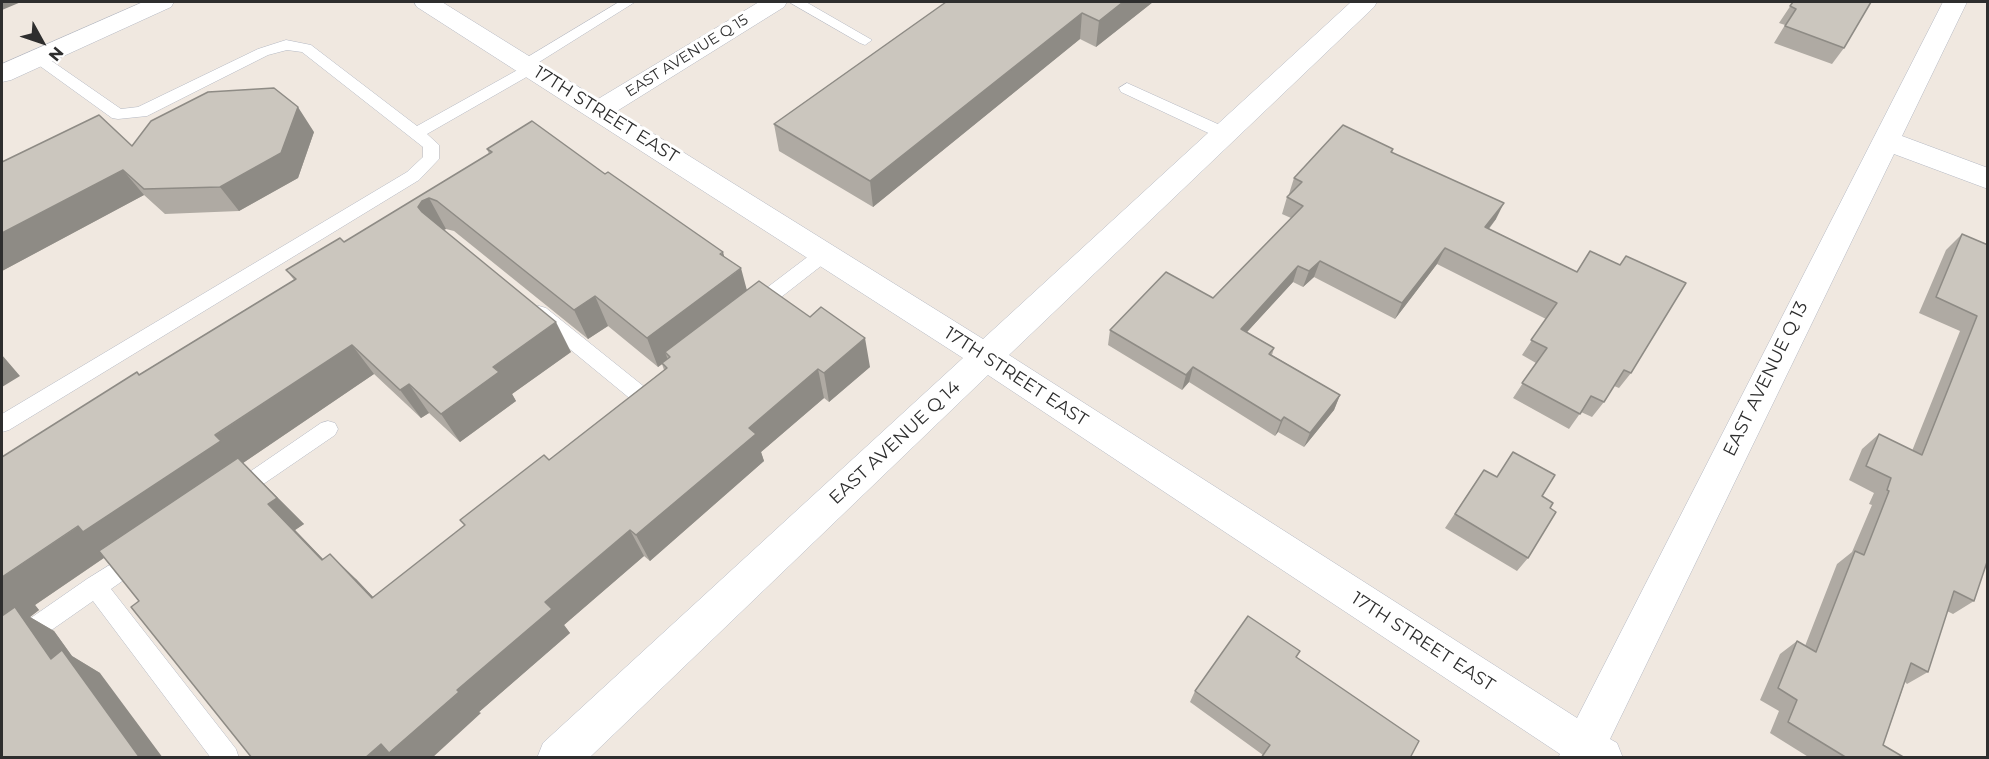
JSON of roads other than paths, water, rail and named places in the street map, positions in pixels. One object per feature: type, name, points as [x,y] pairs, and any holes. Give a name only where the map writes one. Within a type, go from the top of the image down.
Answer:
[{"type":"street","points":[[2,74],[162,2]]},
{"type":"street","name":"17TH STREET EAST","points":[[426,2],[986,357],[1588,754]]},
{"type":"street","name":"EAST AVENUE Q 15","points":[[599,110],[775,2]]},
{"type":"street","name":"EAST AVENUE Q 14","points":[[558,758],[1365,2]]},
{"type":"street","name":"EAST AVENUE Q 13","points":[[1588,754],[1885,140],[1955,2]]},
{"type":"street","points":[[1885,140],[1988,179]]},
{"type":"lane","points":[[600,2],[600,19]]},
{"type":"lane","points":[[416,134],[529,66],[628,2]]},
{"type":"lane","points":[[796,2],[865,40]]},
{"type":"lane","points":[[2,424],[413,176],[431,159],[431,145],[306,48],[286,45],[262,52],[141,112],[118,114],[38,58]]},
{"type":"lane","points":[[1127,88],[1225,134]]},
{"type":"lane","points":[[741,317],[824,254]]},
{"type":"lane","points":[[529,305],[640,395]]},
{"type":"lane","points":[[622,409],[658,381]]},
{"type":"lane","points":[[221,501],[328,429]]},
{"type":"lane","points":[[2,651],[153,547]]},
{"type":"lane","points":[[95,586],[227,758]]}]
